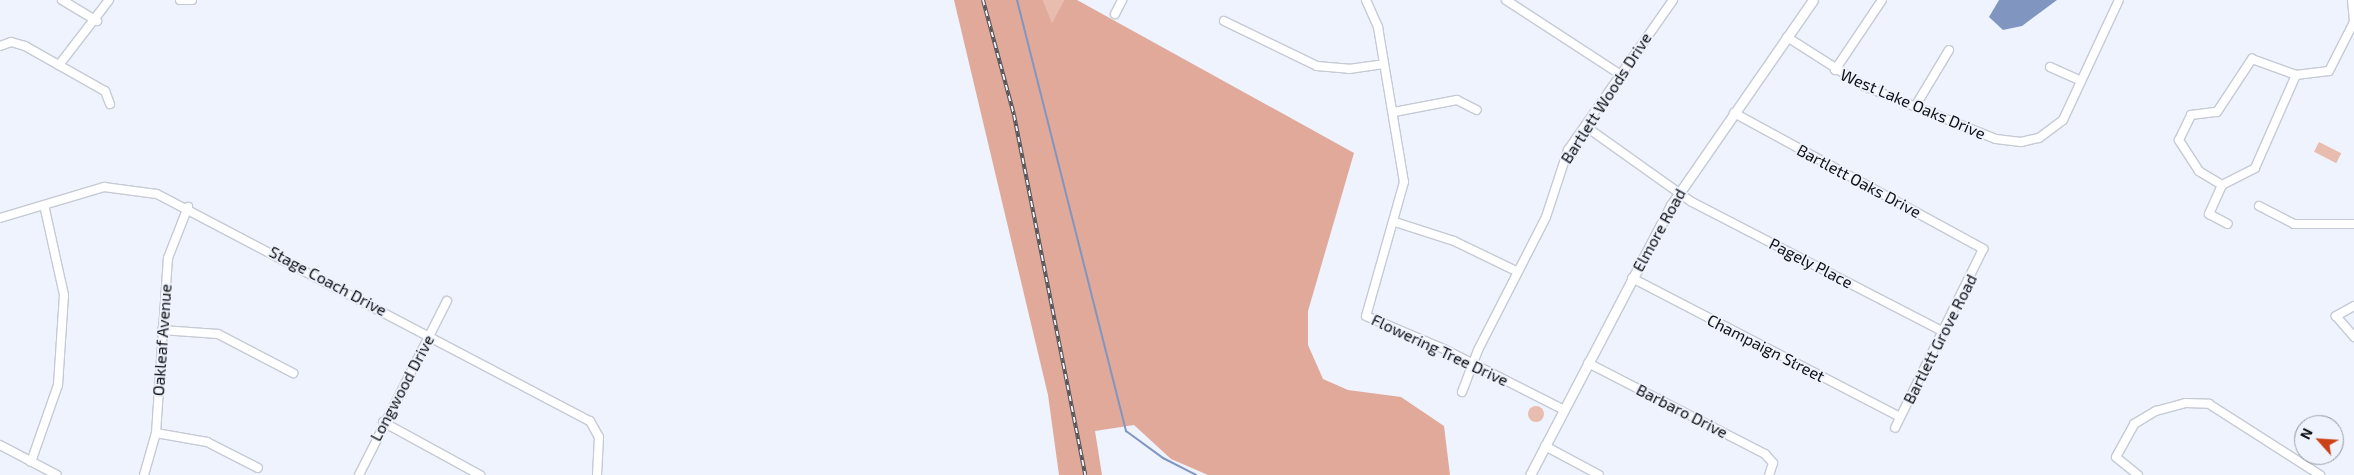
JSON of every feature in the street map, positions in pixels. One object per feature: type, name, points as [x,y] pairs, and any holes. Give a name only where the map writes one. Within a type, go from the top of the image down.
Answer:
[{"type":"street","points":[[62,0],[97,21]]},
{"type":"street","points":[[59,65],[97,21],[110,0]]},
{"type":"street","points":[[180,0],[192,0]]},
{"type":"street","points":[[1115,14],[1122,0]]},
{"type":"street","name":"Flowering Tree Drive","points":[[1366,0],[1376,20],[1404,173],[1395,222],[1366,316],[1473,364],[1564,410]]},
{"type":"street","points":[[1506,0],[1620,75]]},
{"type":"street","name":"Bartlett Woods Drive","points":[[1462,392],[1473,364],[1546,217],[1562,162],[1673,0]]},
{"type":"street","name":"Elmore Road","points":[[1530,475],[1632,278],[1679,193],[1813,0]]},
{"type":"street","points":[[1834,70],[1882,0]]},
{"type":"street","points":[[2050,67],[2081,81],[2119,0]]},
{"type":"street","points":[[2222,185],[2199,171],[2179,140],[2191,115],[2217,112],[2252,59],[2296,75],[2329,72],[2336,66],[2354,22],[2351,0]]},
{"type":"street","points":[[1224,21],[1317,66],[1349,69],[1384,64]]},
{"type":"street","name":"West Lake Oaks Drive","points":[[1787,37],[1834,70],[2003,141],[2027,142],[2047,134],[2063,120],[2081,81]]},
{"type":"street","points":[[0,46],[11,42],[25,46],[105,91],[110,104]]},
{"type":"street","points":[[1916,105],[1949,50]]},
{"type":"street","points":[[2228,224],[2209,214],[2222,185],[2255,168],[2296,75]]},
{"type":"street","points":[[1394,112],[1457,100],[1477,110]]},
{"type":"street","name":"Bartlett Oaks Drive","points":[[1734,113],[1983,249]]},
{"type":"street","name":"Pagely Place","points":[[1585,126],[1679,193],[1944,332]]},
{"type":"street","name":"Stage Coach Drive","points":[[0,218],[104,187],[157,194],[188,208],[590,422],[599,437],[597,475]]},
{"type":"street","points":[[31,462],[58,385],[64,295],[44,205]]},
{"type":"street","points":[[2259,206],[2294,224],[2354,224]]},
{"type":"street","name":"Oakleaf Avenue","points":[[144,475],[156,433],[168,258],[188,208]]},
{"type":"street","points":[[1395,222],[1454,241],[1518,272]]},
{"type":"street","name":"Bartlett Grove Road","points":[[1895,428],[1944,332],[1983,249]]},
{"type":"street","name":"Champaign Street","points":[[1632,278],[1900,417]]},
{"type":"street","name":"Longwood Drive","points":[[359,475],[384,422],[447,301]]},
{"type":"street","points":[[2354,306],[2336,316],[2354,337]]},
{"type":"street","points":[[162,330],[218,334],[293,373]]},
{"type":"street","name":"Barbaro Drive","points":[[1588,363],[1766,454],[1773,463],[1769,475]]},
{"type":"street","points":[[2138,475],[2116,457],[2137,420],[2186,403],[2209,404],[2320,475]]},
{"type":"street","points":[[384,422],[480,475]]},
{"type":"street","points":[[156,433],[207,442],[258,468]]},
{"type":"street","points":[[0,445],[56,475]]},
{"type":"street","points":[[1545,446],[1598,475]]},
{"type":"shaded area","points":[[954,0],[1043,0],[1052,23],[1064,0],[1077,0],[1354,153],[1308,311],[1308,345],[1323,379],[1348,390],[1401,397],[1444,426],[1450,475],[1208,475],[1171,459],[1134,425],[1095,431],[1102,475],[1059,475],[1048,395]]},
{"type":"shaded area","points":[[1043,0],[1064,0],[1052,24]]},
{"type":"shaded area","points":[[2319,142],[2341,153],[2336,163],[2314,152]]},
{"type":"shaded area","points":[[1536,406],[1544,414],[1536,422],[1528,414]]},
{"type":"water","points":[[1999,0],[2057,0],[2022,26],[2003,30],[1989,17]]},
{"type":"waterway","points":[[1017,0],[1126,431],[1163,458],[1196,475]]},
{"type":"railway","points":[[983,0],[1014,115],[1085,475]]}]
